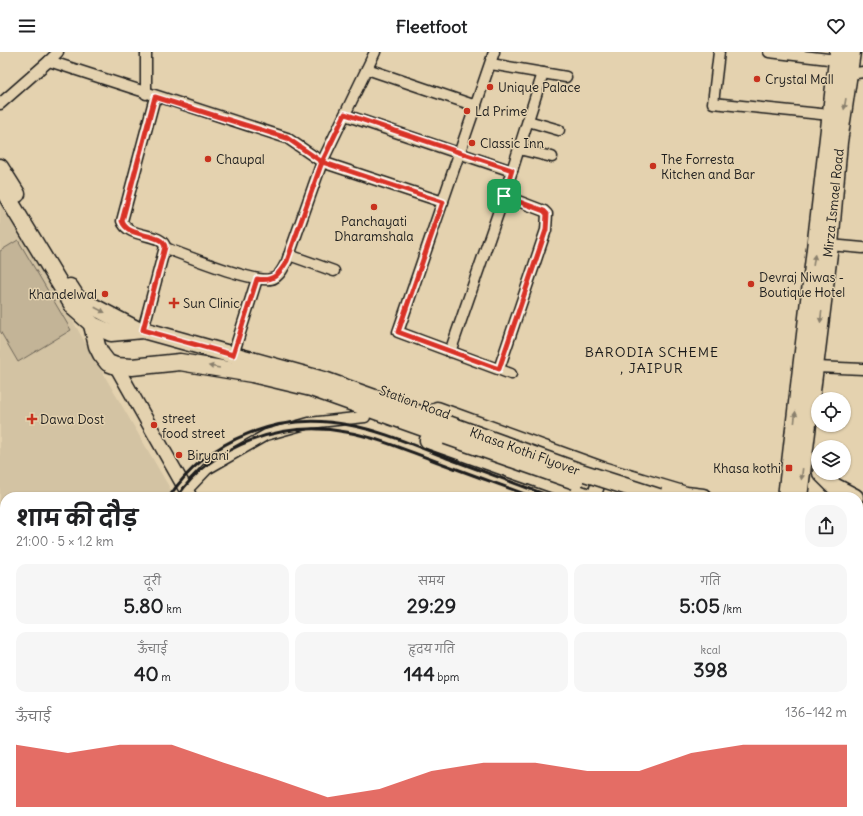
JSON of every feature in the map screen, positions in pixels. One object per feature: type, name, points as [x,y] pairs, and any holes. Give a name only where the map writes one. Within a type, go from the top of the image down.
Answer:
[{"type":"main road","name":"Mirza Ismael Road","points":[[800,492],[830,245],[839,142],[856,73],[852,52]]},
{"type":"main road","points":[[787,492],[837,56]]},
{"type":"main road","points":[[0,166],[77,298],[135,330]]},
{"type":"main road","points":[[0,185],[75,309],[92,325],[111,333],[135,330]]},
{"type":"main road","points":[[92,325],[97,346],[101,354],[108,363],[116,366]]},
{"type":"main road","name":"Station Road","points":[[135,330],[233,355],[253,367]]},
{"type":"main road","name":"Station Road","points":[[116,366],[132,367],[180,362],[253,367],[279,358],[334,372],[586,465],[676,492]]},
{"type":"main road","points":[[253,367],[282,390],[323,402],[570,492]]},
{"type":"main road","name":"Khasa Kothi Flyover","points":[[253,367],[327,381],[578,471],[643,492]]},
{"type":"main road","name":"Khasa Kothi Flyover","points":[[274,372],[311,388],[608,492]]},
{"type":"main road","points":[[805,446],[811,456]]},
{"type":"main road","points":[[828,480],[834,486],[847,492]]},
{"type":"street","points":[[0,104],[58,52]]},
{"type":"street","points":[[146,52],[151,95],[122,221],[124,226],[128,230],[160,240],[165,247],[257,279],[274,278],[279,274],[290,255],[322,162],[375,52]]},
{"type":"street","points":[[719,52],[712,103],[830,115]]},
{"type":"street","points":[[769,52],[837,56]]},
{"type":"street","points":[[511,374],[398,332],[476,106],[491,56],[544,73],[566,77]]},
{"type":"street","points":[[49,61],[287,138],[322,162],[443,202]]},
{"type":"street","points":[[367,69],[476,106]]},
{"type":"street","points":[[450,352],[504,196],[544,73]]},
{"type":"street","points":[[345,114],[512,170]]},
{"type":"street","points":[[528,121],[559,130]]},
{"type":"street","points":[[519,149],[552,157]]},
{"type":"street","points":[[499,369],[546,230],[547,214],[544,211],[504,196]]},
{"type":"street","points":[[830,245],[863,248]]},
{"type":"street","points":[[135,330],[165,247]]},
{"type":"street","points":[[290,255],[334,271]]},
{"type":"street","points":[[233,355],[257,279]]},
{"type":"street","points":[[116,366],[187,492]]},
{"type":"street","points":[[816,367],[863,369]]},
{"type":"street","points":[[189,492],[207,468],[266,435],[309,423],[365,417]]},
{"type":"street","points":[[582,492],[586,465]]},
{"type":"street","points":[[595,492],[602,470]]},
{"type":"shaded area","points":[[0,196],[172,492],[0,492]]},
{"type":"shaded area","points":[[18,240],[71,330],[18,362],[0,331],[0,251]]},
{"type":"railway","points":[[173,492],[185,476],[204,459],[225,445],[248,434],[272,426],[298,422],[323,422],[349,425],[387,435],[539,492]]},
{"type":"railway","points":[[181,492],[192,478],[210,463],[230,450],[252,440],[275,433],[322,429],[357,434],[378,440],[519,492]]},
{"type":"place","name":"Crystal Mall","points":[[757,79]]},
{"type":"place","name":"Unique Palace","points":[[490,87]]},
{"type":"place","name":"Ld Prime","points":[[467,111]]},
{"type":"place","name":"Classic Inn","points":[[472,143]]},
{"type":"place","name":"Chaupal","points":[[208,159]]},
{"type":"place","name":"The Forresta Kitchen and Bar","points":[[653,166]]},
{"type":"place","name":"Panchayati Dharamshala","points":[[374,207]]},
{"type":"place","name":"Devraj Niwas - Boutique Hotel","points":[[751,284]]},
{"type":"place","name":"Khandelwal","points":[[105,294]]},
{"type":"place","name":"Sun Clinic","points":[[174,303]]},
{"type":"place","name":"Dawa Dost","points":[[32,419]]},
{"type":"place","name":"street food street","points":[[154,425]]},
{"type":"place","name":"Biryani","points":[[179,455]]},
{"type":"place","name":"Khasa kothi","points":[[789,468]]},
{"type":"district","name":"BARODIA SCHEME , JAIPUR","points":[[652,360]]},
{"type":"route","points":[[504,196],[512,170],[345,114],[322,162],[287,261],[279,274],[274,278],[263,280],[257,279],[233,355],[143,330],[165,247],[163,241],[128,230],[122,221],[155,97],[287,138],[322,162],[443,202],[398,332],[499,369],[508,345],[526,283],[546,230],[547,214],[544,211],[504,196]]}]
